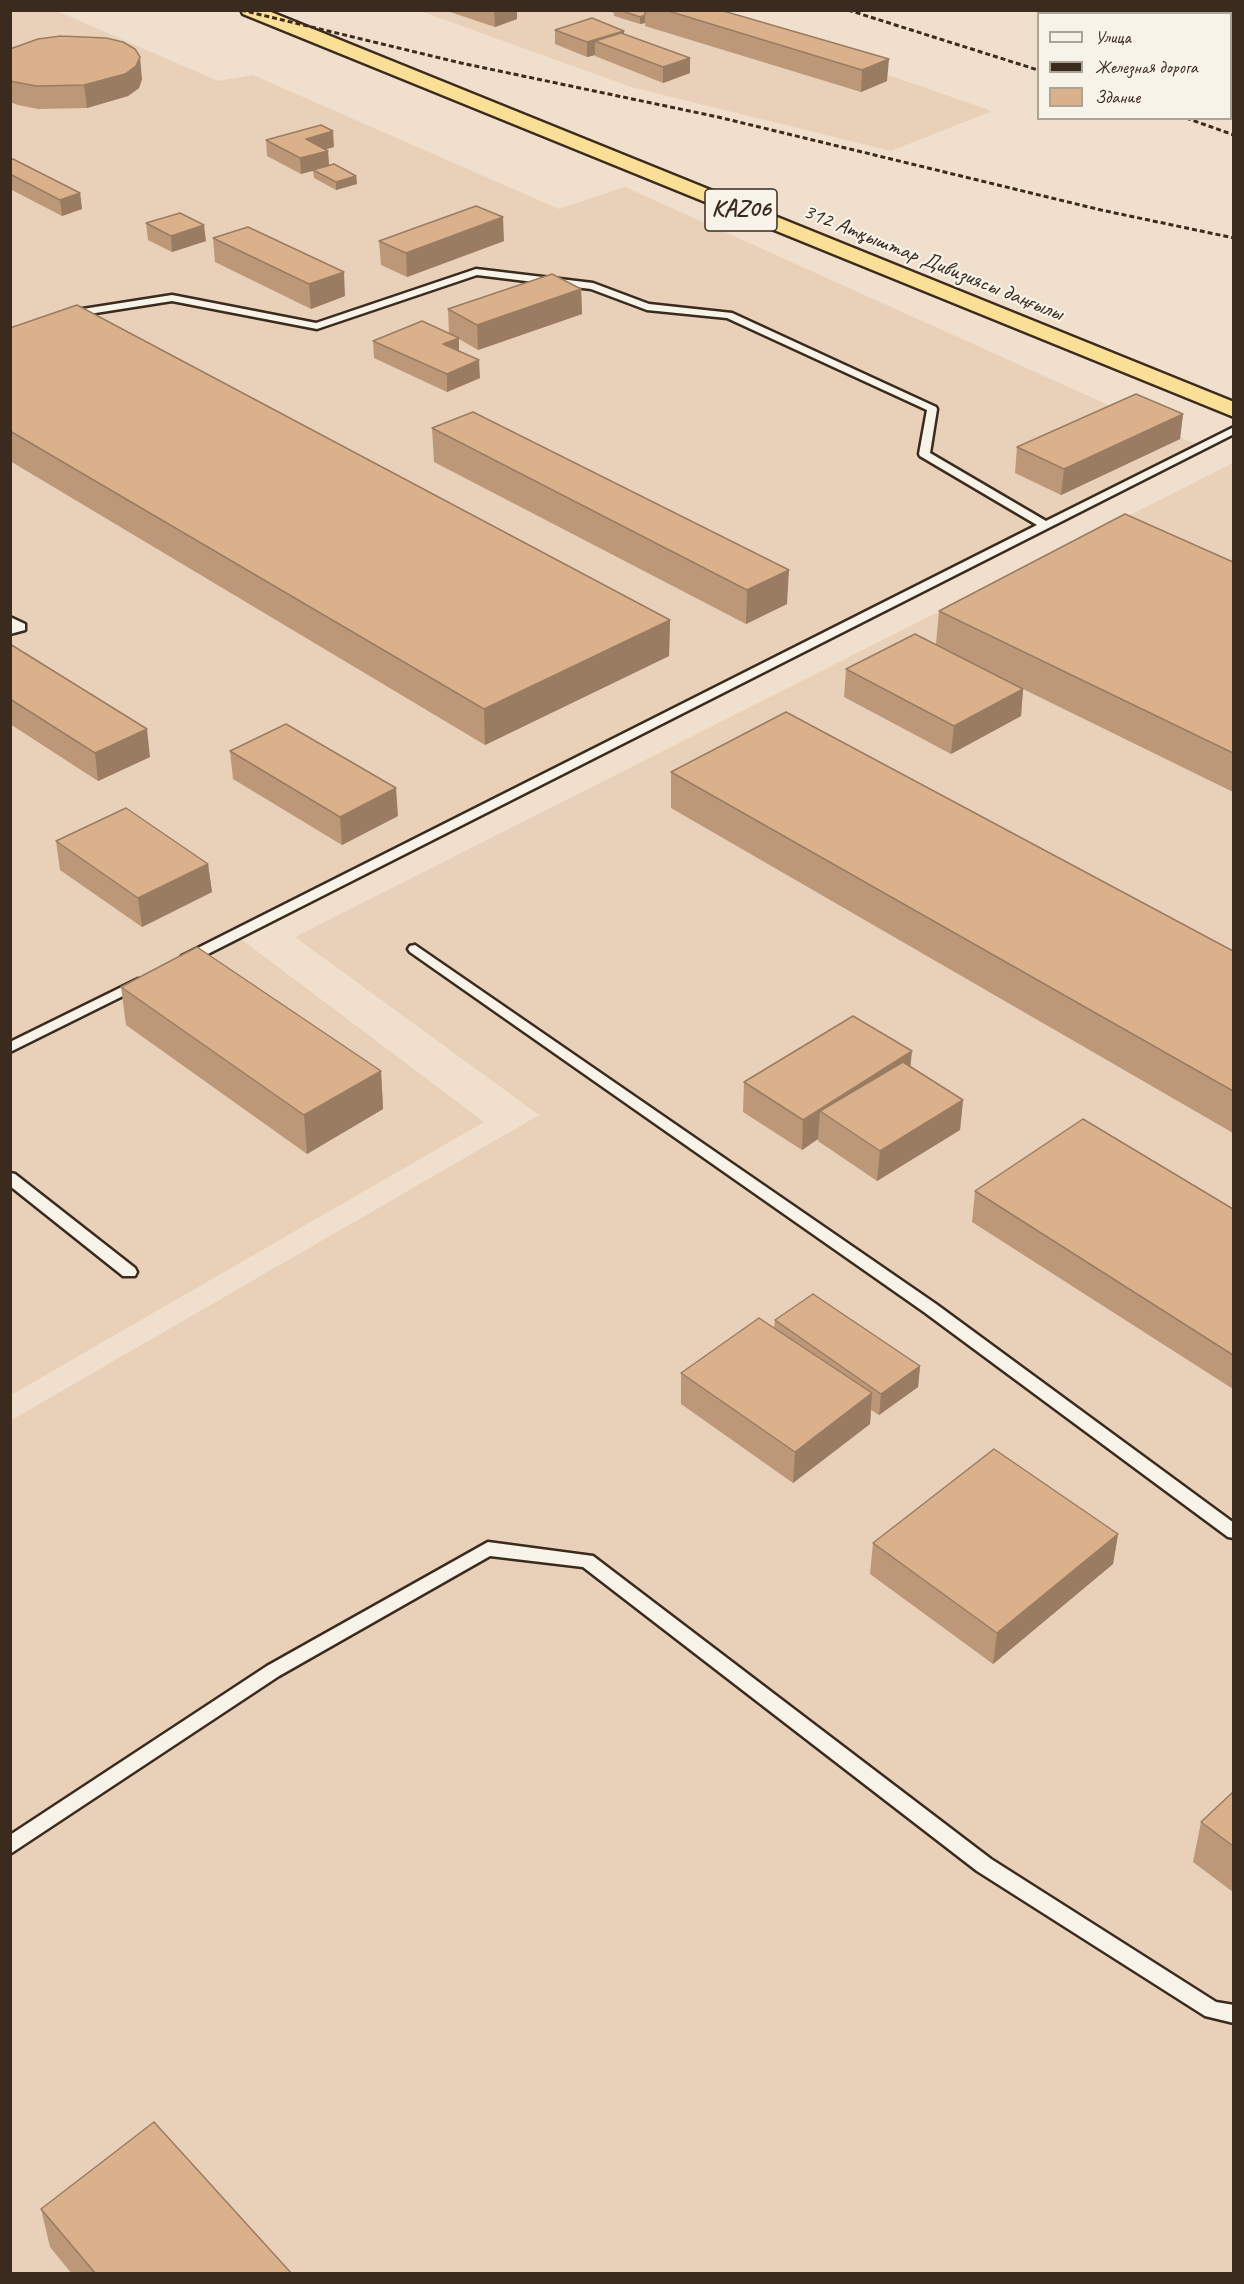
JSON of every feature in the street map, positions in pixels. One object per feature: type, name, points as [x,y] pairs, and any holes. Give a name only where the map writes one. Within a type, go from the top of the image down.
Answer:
[{"type":"highway","name":"312 Атқыштар Дивизиясы даңғылы","points":[[249,10],[1233,410]]},
{"type":"lane","points":[[62,315],[172,298],[317,326],[476,272],[593,286],[647,307],[729,315],[932,409],[924,454],[1044,524]]},
{"type":"lane","points":[[170,967],[1233,430]]},
{"type":"lane","points":[[10,620],[21,627],[10,631]]},
{"type":"lane","points":[[415,949],[930,1308],[1233,1532]]},
{"type":"lane","points":[[10,1048],[149,978]]},
{"type":"lane","points":[[10,1178],[129,1272]]},
{"type":"lane","points":[[10,1846],[273,1671],[488,1549],[587,1561],[984,1864],[1212,2010],[1233,2014]]},
{"type":"shaded area","points":[[11,11],[57,11],[218,81],[253,75],[559,209],[625,187],[1206,449],[241,939],[484,1122],[11,1395]]},
{"type":"shaded area","points":[[420,11],[650,11],[894,77],[992,111],[891,151],[631,87]]},
{"type":"shaded area","points":[[1233,463],[1233,2273],[11,2273],[10,1421],[539,1115],[295,937]]},
{"type":"building","points":[[619,10],[645,10],[645,15],[640,17]]},
{"type":"building","points":[[665,10],[720,10],[889,59],[862,70]]},
{"type":"building","points":[[592,18],[624,31],[587,42],[555,30]]},
{"type":"building","points":[[621,33],[690,58],[663,67],[595,41]]},
{"type":"building","points":[[61,36],[106,38],[123,42],[135,49],[140,57],[136,66],[125,74],[84,85],[36,86],[10,81],[10,49],[38,39]]},
{"type":"building","points":[[321,125],[333,131],[306,139],[328,151],[300,158],[266,140]]},
{"type":"building","points":[[10,159],[80,193],[60,200],[10,174]]},
{"type":"building","points":[[334,164],[356,176],[336,182],[313,170]]},
{"type":"building","points":[[476,206],[503,217],[406,253],[379,241]]},
{"type":"building","points":[[180,213],[204,225],[171,236],[146,223]]},
{"type":"building","points":[[248,227],[344,272],[309,284],[213,238]]},
{"type":"building","points":[[552,274],[581,289],[477,325],[448,309]]},
{"type":"building","points":[[77,305],[670,620],[484,709],[10,431],[10,328]]},
{"type":"building","points":[[422,321],[459,338],[443,344],[479,360],[447,374],[373,341]]},
{"type":"building","points":[[1136,394],[1183,414],[1064,469],[1017,447]]},
{"type":"building","points":[[473,412],[789,570],[747,590],[432,428]]},
{"type":"building","points":[[1125,514],[1233,562],[1233,753],[939,611]]},
{"type":"building","points":[[915,634],[1023,689],[954,726],[846,669]]},
{"type":"building","points":[[10,644],[147,729],[95,753],[10,699]]},
{"type":"building","points":[[786,712],[1233,951],[1233,1091],[671,772]]},
{"type":"building","points":[[286,724],[396,788],[340,817],[230,751]]},
{"type":"building","points":[[126,808],[208,864],[138,898],[56,841]]},
{"type":"building","points":[[197,947],[381,1071],[304,1115],[121,987]]},
{"type":"building","points":[[853,1016],[912,1051],[803,1120],[744,1082]]},
{"type":"building","points":[[903,1062],[963,1100],[880,1151],[820,1111]]},
{"type":"building","points":[[1083,1119],[1233,1209],[1233,1355],[975,1191]]},
{"type":"building","points":[[813,1294],[920,1366],[881,1394],[775,1320]]},
{"type":"building","points":[[759,1318],[872,1393],[795,1452],[681,1373]]},
{"type":"building","points":[[994,1449],[1118,1534],[997,1633],[873,1543]]},
{"type":"building","points":[[1233,1792],[1233,1846],[1201,1822]]},
{"type":"building","points":[[154,2122],[292,2274],[96,2274],[41,2209]]},
{"type":"railway","points":[[241,10],[461,63],[718,117],[1101,210],[1234,238]]},
{"type":"railway","points":[[848,10],[1037,70]]},
{"type":"railway","points":[[1192,120],[1234,135]]}]
